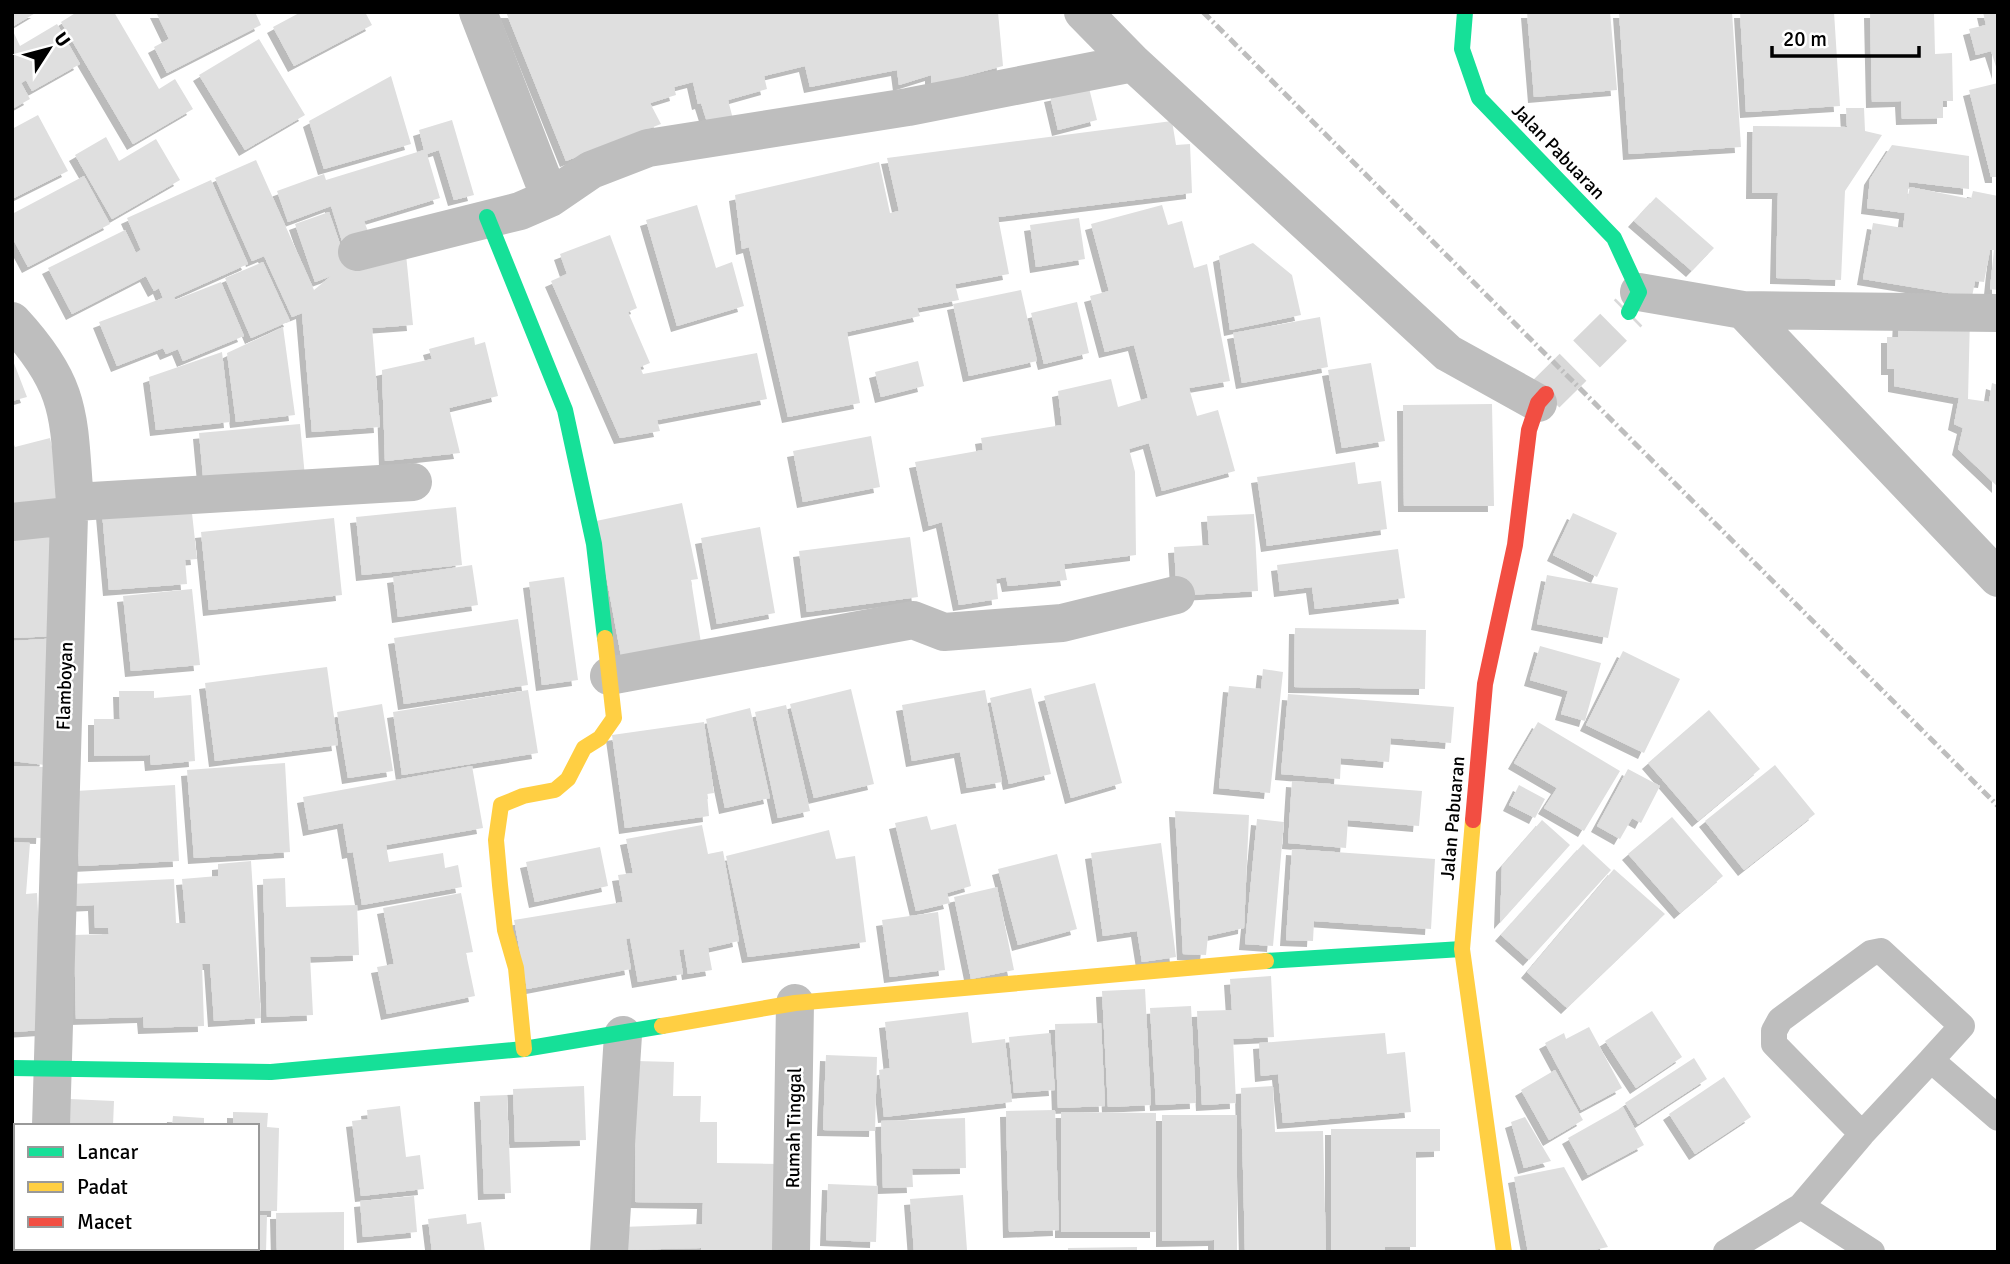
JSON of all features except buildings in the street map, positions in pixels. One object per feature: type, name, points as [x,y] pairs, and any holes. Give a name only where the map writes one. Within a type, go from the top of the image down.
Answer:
[{"type":"street","points":[[478,12],[550,198]]},
{"type":"street","points":[[1083,12],[1133,63],[1448,353],[1542,399]]},
{"type":"street","name":"Jalan Pabuaran","points":[[1465,12],[1462,49],[1479,98],[1614,238],[1634,302]]},
{"type":"street","points":[[357,252],[486,217],[520,211],[550,198],[591,170],[648,148],[908,107],[1133,63]]},
{"type":"street","points":[[486,217],[565,411],[594,544],[614,718],[600,738],[584,748],[568,779],[555,790],[523,796],[501,805],[496,840],[505,930],[516,968],[524,1049]]},
{"type":"street","points":[[1634,302],[1743,310],[1998,313]]},
{"type":"street","points":[[1743,310],[1998,578]]},
{"type":"street","name":"Flamboyan","points":[[12,321],[54,374],[68,406],[72,509],[51,1124]]},
{"type":"street","name":"Jalan Pabuaran","points":[[1504,1252],[1462,949],[1485,684],[1515,545],[1529,430],[1542,399]]},
{"type":"street","points":[[12,522],[72,509],[413,482]]},
{"type":"street","points":[[609,676],[913,620],[944,632],[1062,623],[1176,595]]},
{"type":"street","points":[[12,1068],[271,1072],[524,1049],[623,1035],[795,1003],[1299,958],[1462,949]]},
{"type":"street","name":"Rumah Tinggal","points":[[791,1252],[795,1003]]},
{"type":"street","points":[[609,1252],[623,1035]]},
{"type":"lane","points":[[1726,1252],[1801,1206],[1862,1134],[1962,1026],[1881,951],[1871,953],[1780,1020],[1774,1031],[1774,1045],[1862,1134]]},
{"type":"lane","points":[[1931,1059],[1998,1118]]},
{"type":"lane","points":[[1801,1206],[1872,1252]]},
{"type":"tunnel","points":[[1546,394],[1629,312]]},
{"type":"railway","points":[[1203,12],[1998,806]]},
{"type":"traffic: fast","points":[[1465,12],[1462,49],[1479,98],[1614,238],[1639,292],[1629,312]]},
{"type":"traffic: fast","points":[[487,217],[565,410],[594,544],[605,638]]},
{"type":"traffic: fast","points":[[1266,961],[1462,949]]},
{"type":"traffic: fast","points":[[12,1068],[271,1072],[524,1049],[662,1026]]},
{"type":"traffic: slow","points":[[524,1049],[516,968],[505,930],[500,885],[496,840],[501,805],[523,796],[555,790],[568,779],[584,748],[600,738],[614,718],[605,638]]},
{"type":"traffic: slow","points":[[1473,820],[1462,949],[1504,1252]]},
{"type":"traffic: slow","points":[[662,1026],[795,1003],[1266,961]]},
{"type":"traffic: jam","points":[[1473,820],[1485,684],[1515,545],[1529,430],[1538,403],[1546,394]]}]
